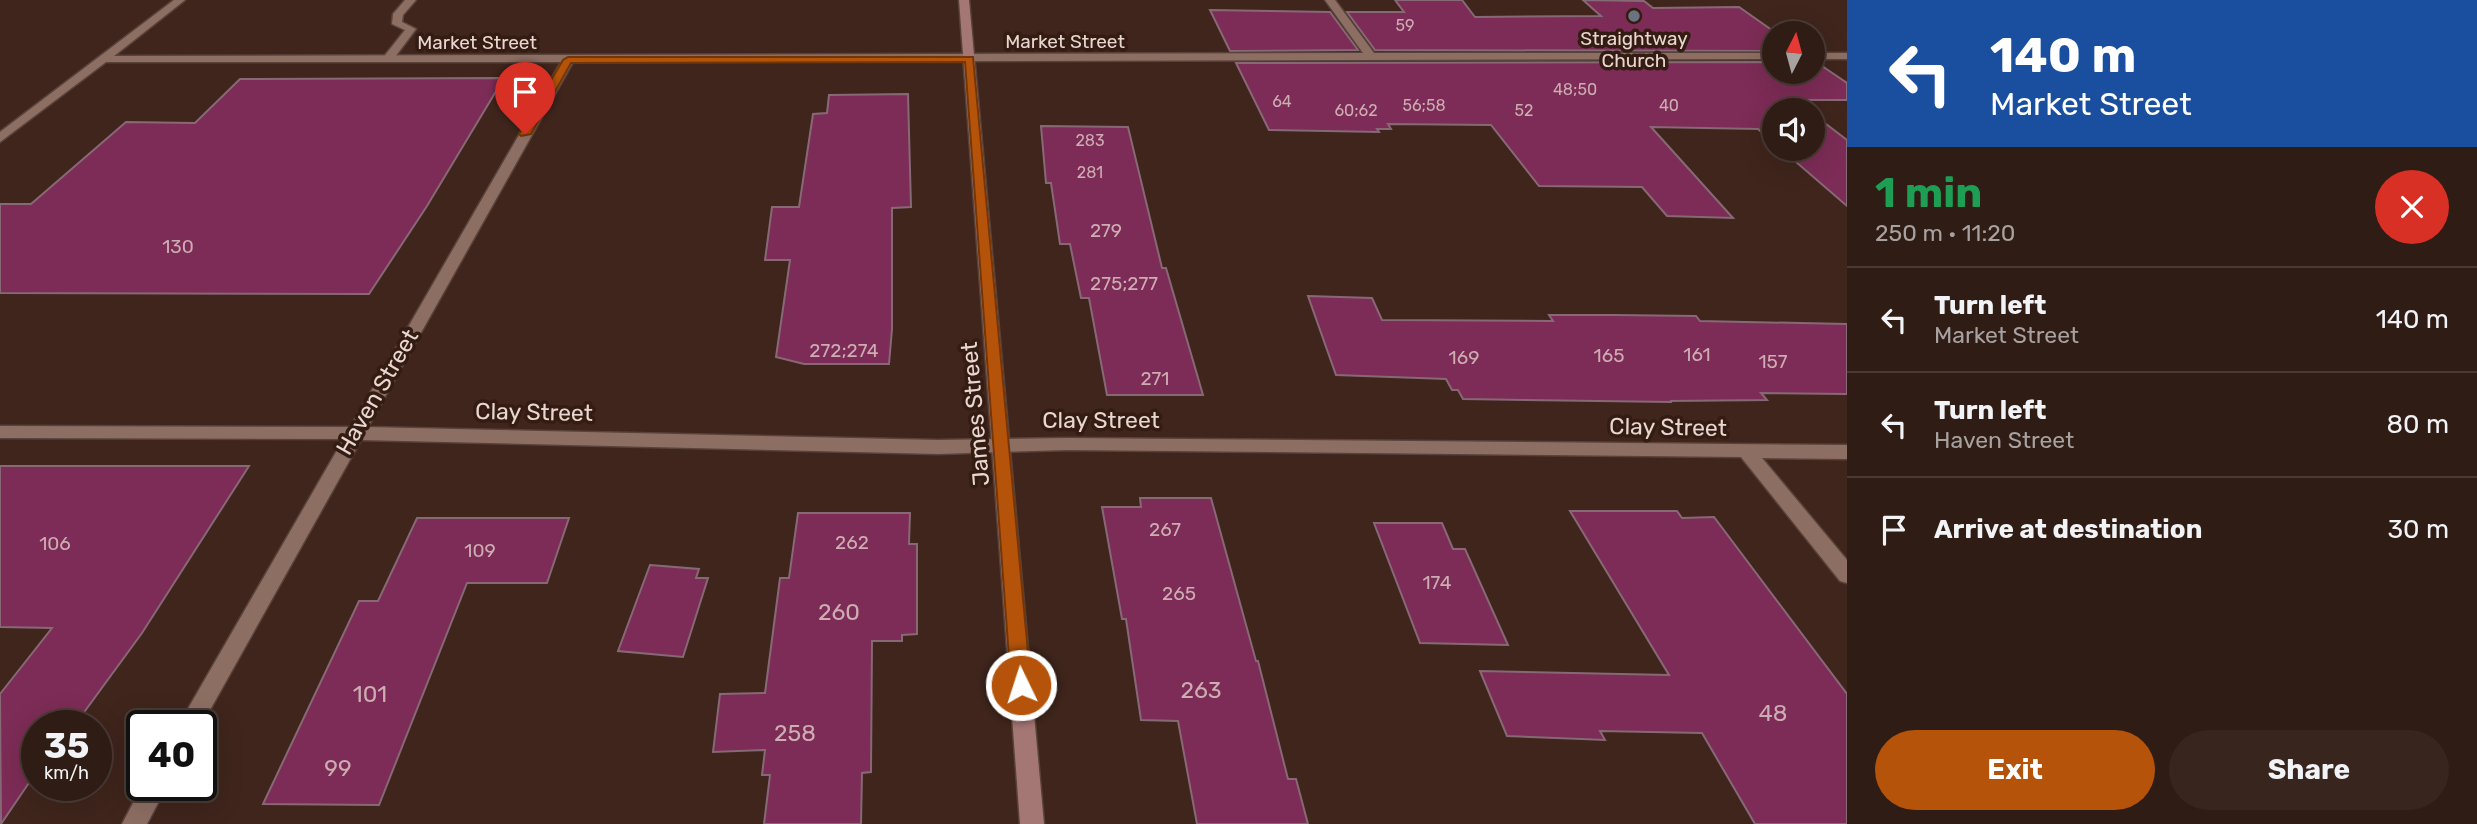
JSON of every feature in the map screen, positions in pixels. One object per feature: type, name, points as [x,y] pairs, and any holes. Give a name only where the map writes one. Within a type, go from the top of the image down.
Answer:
[{"type":"street","points":[[0,138],[180,0]]},
{"type":"street","points":[[388,59],[411,29],[397,24],[398,14],[411,0]]},
{"type":"street","name":"James Street","points":[[964,0],[1032,824]]},
{"type":"street","points":[[1330,0],[1370,56]]},
{"type":"street","name":"Market Street","points":[[104,59],[568,60],[1762,55]]},
{"type":"street","points":[[1825,55],[1847,55]]},
{"type":"street","name":"Haven Street","points":[[198,710],[568,60]]},
{"type":"street","name":"Clay Street","points":[[0,432],[354,433],[938,447],[1002,444],[1847,452]]},
{"type":"street","points":[[1748,453],[1847,575]]},
{"type":"street","points":[[134,824],[147,801]]},
{"type":"building","points":[[1395,0],[1462,0],[1475,17],[1601,16],[1583,0],[1644,1],[1653,8],[1739,7],[1762,23],[1762,51],[1375,50],[1347,12],[1404,12]]},
{"type":"building","points":[[1210,10],[1330,12],[1358,50],[1230,51]]},
{"type":"building","points":[[1762,62],[1762,84],[1825,84],[1825,68],[1847,83],[1847,100],[1762,98],[1762,132],[1758,129],[1651,127],[1733,218],[1667,216],[1642,187],[1539,186],[1491,125],[1388,124],[1391,129],[1377,129],[1379,132],[1269,130],[1236,63]]},
{"type":"building","points":[[504,78],[427,206],[369,294],[0,293],[0,204],[31,204],[126,122],[195,123],[240,79]]},
{"type":"building","points":[[908,94],[911,207],[892,208],[892,329],[889,364],[804,364],[776,357],[790,260],[765,260],[772,207],[799,207],[813,114],[827,113],[829,95]]},
{"type":"building","points":[[1825,123],[1847,140],[1847,206],[1795,161],[1825,161]]},
{"type":"building","points":[[1041,126],[1128,127],[1162,268],[1166,268],[1203,395],[1107,395],[1089,298],[1081,298],[1070,244],[1060,244],[1051,183],[1046,183]]},
{"type":"building","points":[[1308,296],[1372,298],[1382,320],[1553,321],[1549,315],[1614,315],[1696,316],[1700,321],[1847,324],[1847,394],[1761,393],[1767,400],[1670,401],[1672,402],[1463,399],[1458,390],[1452,390],[1446,379],[1336,375]]},
{"type":"building","points":[[0,466],[249,466],[142,633],[86,710],[21,710],[21,795],[1,824],[0,694],[52,628],[0,627]]},
{"type":"building","points":[[1140,498],[1211,498],[1258,661],[1288,779],[1296,779],[1308,824],[1197,824],[1178,721],[1141,720],[1126,619],[1122,619],[1102,507],[1141,507]]},
{"type":"building","points":[[1570,511],[1677,511],[1682,518],[1714,517],[1847,694],[1847,824],[1755,824],[1702,733],[1600,731],[1605,740],[1507,736],[1480,671],[1669,675]]},
{"type":"building","points":[[798,513],[910,513],[909,544],[917,544],[917,634],[902,635],[902,641],[872,641],[871,772],[862,773],[861,824],[764,824],[770,775],[762,775],[765,750],[713,752],[720,694],[765,693],[780,578],[789,578]]},
{"type":"building","points":[[417,518],[569,518],[547,583],[467,583],[379,805],[263,804],[359,601],[378,601]]},
{"type":"building","points":[[1374,523],[1442,523],[1453,549],[1465,549],[1508,645],[1420,643]]},
{"type":"building","points":[[650,565],[699,569],[696,578],[708,578],[683,657],[618,651]]},
{"type":"place","name":"Straightway Church","points":[[1634,16]]},
{"type":"route","points":[[525,134],[568,60],[970,59],[1021,685]]}]
